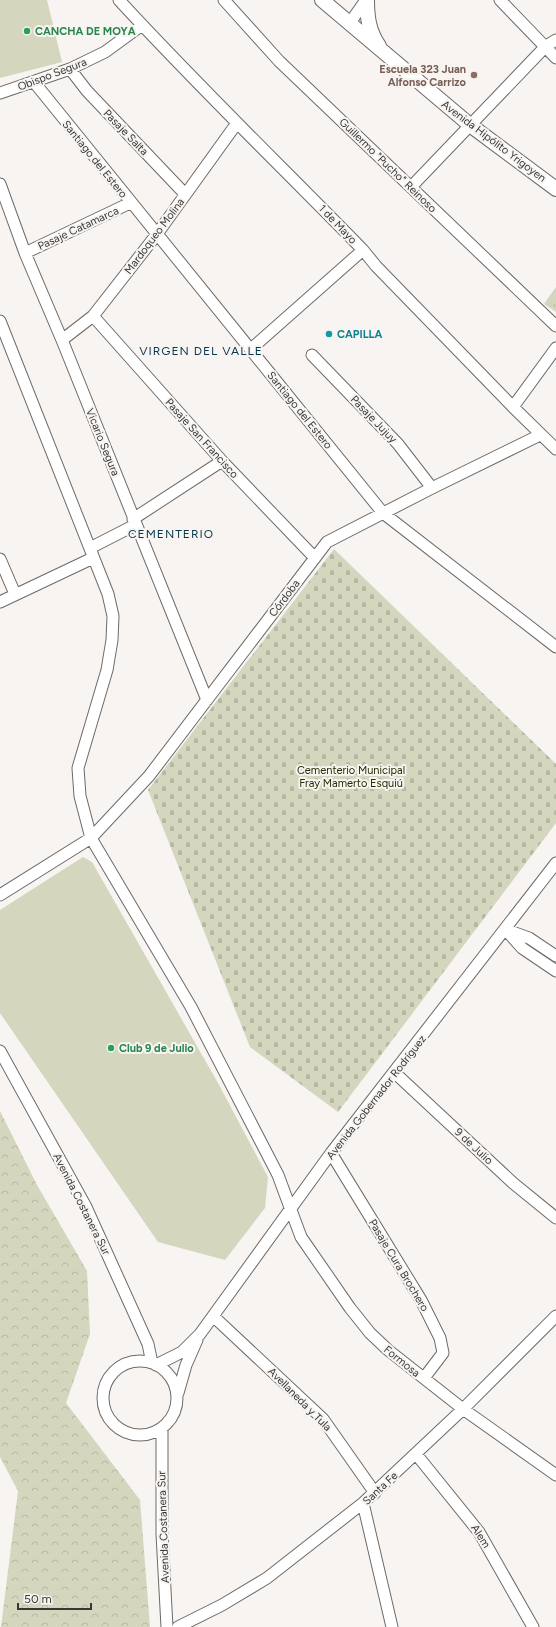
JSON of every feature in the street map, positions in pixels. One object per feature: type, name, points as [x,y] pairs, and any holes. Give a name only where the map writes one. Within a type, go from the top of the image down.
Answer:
[{"type":"main road","name":"Avenida Hipólito Yrigoyen","points":[[322,0],[470,125],[556,188]]},
{"type":"main road","points":[[366,0],[368,19],[373,37],[384,53]]},
{"type":"street","name":"1 de Mayo","points":[[119,0],[237,123],[363,250],[376,266],[540,435],[556,449]]},
{"type":"street","name":"Guillermo \"Pucho\" Reinoso","points":[[224,0],[279,61],[556,326]]},
{"type":"street","points":[[349,24],[366,0]]},
{"type":"street","points":[[500,0],[556,58]]},
{"type":"street","name":"Obispo Segura","points":[[0,93],[70,69],[104,52],[142,25]]},
{"type":"street","points":[[411,187],[546,46],[556,40]]},
{"type":"street","name":"Pasaje Salta","points":[[70,69],[86,91],[185,194]]},
{"type":"street","name":"Santiago del Estero","points":[[34,82],[130,203],[157,234],[383,512],[556,647]]},
{"type":"street","name":"Mardoqueo Molina","points":[[62,340],[92,316],[157,234],[237,123]]},
{"type":"street","name":"Vicario Segura","points":[[0,184],[25,253],[62,340],[134,522],[207,700]]},
{"type":"street","name":"Pasaje Catamarca","points":[[25,253],[130,203]]},
{"type":"street","points":[[251,349],[363,250]]},
{"type":"street","name":"Pasaje San Francisco","points":[[92,316],[222,461],[315,558]]},
{"type":"street","name":"Formosa","points":[[0,321],[108,594],[113,616],[112,640],[107,670],[78,768],[80,796],[91,838],[191,1008],[278,1175],[301,1237],[350,1308],[370,1333],[424,1378],[464,1409],[556,1475]]},
{"type":"street","points":[[513,407],[556,348]]},
{"type":"street","name":"Pasaje Jujuy","points":[[312,355],[398,444],[432,488]]},
{"type":"street","name":"Córdoba","points":[[0,895],[91,838],[149,776],[327,542],[383,512],[540,435]]},
{"type":"street","points":[[0,602],[91,553],[222,461]]},
{"type":"street","points":[[0,559],[15,594]]},
{"type":"street","name":"Avenida Gobernador Rodríguez","points":[[154,1364],[182,1352],[200,1334],[331,1153],[556,863]]},
{"type":"street","points":[[505,930],[529,938],[556,956]]},
{"type":"street","points":[[505,930],[522,948],[556,971]]},
{"type":"street","name":"Avenida Costanera Sur","points":[[0,1051],[86,1207],[148,1344],[154,1364]]},
{"type":"street","name":"9 de Julio","points":[[395,1072],[513,1183],[556,1218]]},
{"type":"street","name":"Pasaje Cura Brochero","points":[[331,1153],[421,1300],[440,1338],[443,1353],[424,1378]]},
{"type":"street","name":"Avellaneda y Tula","points":[[213,1316],[323,1419],[375,1493]]},
{"type":"street","name":"Santa Fe","points":[[178,1627],[222,1605],[267,1578],[363,1503],[464,1409],[556,1316]]},
{"type":"street","name":"Avenida Gobernador Rodríguez","points":[[177,1396],[186,1365],[200,1334]]},
{"type":"street","points":[[145,1361],[154,1364],[170,1376],[175,1385],[177,1396],[174,1414],[162,1428],[148,1434],[133,1435],[126,1433],[113,1424],[105,1411],[103,1404],[104,1388],[111,1375],[116,1369],[130,1362],[145,1361]]},
{"type":"street","name":"Avenida Costanera Sur","points":[[162,1428],[162,1534],[167,1627]]},
{"type":"street","name":"Alem","points":[[416,1454],[479,1532],[533,1627]]},
{"type":"street","points":[[363,1503],[392,1627]]},
{"type":"green space","name":"CANCHA DE MOYA","points":[[0,0],[47,0],[62,62],[0,78]]},
{"type":"green space","points":[[556,287],[556,312],[544,304]]},
{"type":"green space","name":"Cementerio Municipal Fray Mamerto Esquiú","points":[[334,549],[556,764],[556,823],[338,1112],[250,1047],[148,790]]},
{"type":"green space","name":"Club 9 de Julio","points":[[83,857],[92,862],[218,1083],[268,1177],[265,1208],[225,1260],[158,1242],[0,1013],[0,910]]},
{"type":"green space","points":[[0,1111],[37,1185],[87,1271],[90,1334],[66,1403],[140,1500],[150,1627],[1,1627],[18,1491],[0,1457]]},
{"type":"place","name":"CANCHA DE MOYA","points":[[27,31]]},
{"type":"place","name":"Escuela 323 Juan Alfonso Carrizo","points":[[474,75]]},
{"type":"place","name":"CAPILLA","points":[[329,334]]},
{"type":"place","name":"Club 9 de Julio","points":[[111,1048]]},
{"type":"district","name":"VIRGEN DEL VALLE","points":[[201,351]]},
{"type":"district","name":"CEMENTERIO","points":[[171,534]]}]
